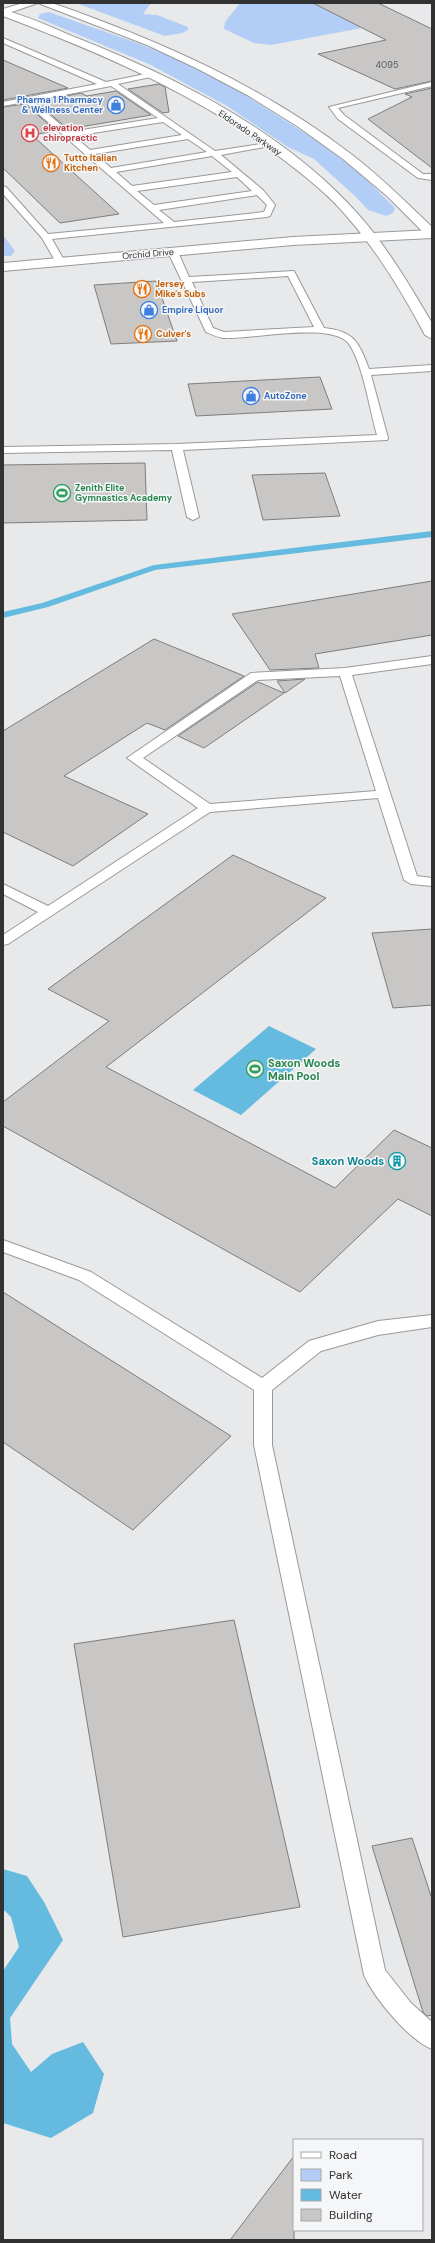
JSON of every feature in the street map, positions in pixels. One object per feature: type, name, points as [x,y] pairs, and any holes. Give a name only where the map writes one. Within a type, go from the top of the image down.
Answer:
[{"type":"main road","points":[[3,12],[33,3]]},
{"type":"main road","points":[[42,3],[154,44],[218,74],[260,96],[352,160],[426,221],[432,234]]},
{"type":"main road","name":"Eldorado Parkway","points":[[3,12],[62,34],[152,74],[211,107],[270,144],[310,176],[348,210],[371,239],[432,335]]},
{"type":"main road","name":"Orchid Drive","points":[[293,241],[327,232],[361,226],[426,221]]},
{"type":"main road","name":"Orchid Drive","points":[[3,267],[293,241],[371,239],[432,234]]},
{"type":"lane","points":[[3,40],[109,84],[189,136],[260,192],[271,205],[266,214],[172,225],[46,236]]},
{"type":"lane","points":[[3,104],[109,84],[152,74]]},
{"type":"lane","points":[[432,84],[333,107],[341,117],[421,176],[432,177]]},
{"type":"lane","points":[[26,99],[172,225]]},
{"type":"lane","points":[[67,135],[164,119]]},
{"type":"lane","points":[[88,153],[189,136]]},
{"type":"lane","points":[[108,171],[270,144]]},
{"type":"lane","points":[[130,189],[238,174]]},
{"type":"lane","points":[[3,189],[46,236],[60,262]]},
{"type":"lane","points":[[152,208],[260,192]]},
{"type":"lane","points":[[3,450],[178,448],[382,438],[366,372],[350,338],[337,331],[320,330],[223,335],[209,330],[173,252]]},
{"type":"lane","points":[[187,280],[291,273],[320,330]]},
{"type":"lane","points":[[366,372],[432,368]]},
{"type":"lane","points":[[178,448],[193,517]]},
{"type":"lane","points":[[207,808],[134,758],[255,676],[345,672],[432,660]]},
{"type":"lane","points":[[345,672],[412,880],[432,882]]},
{"type":"lane","points":[[3,941],[207,808],[384,794]]},
{"type":"lane","points":[[3,888],[48,911]]},
{"type":"lane","points":[[3,1246],[85,1276],[263,1387]]},
{"type":"lane","points":[[263,1387],[315,1346],[378,1328],[432,1321]]},
{"type":"lane","points":[[263,1387],[263,1445],[375,1976],[403,2011],[432,2038]]},
{"type":"green space","points":[[76,3],[151,3],[143,14],[157,15],[188,27],[188,30],[182,33],[165,36]]},
{"type":"green space","points":[[240,3],[313,3],[362,28],[271,45],[254,43],[224,29],[225,22]]},
{"type":"green space","points":[[49,12],[140,44],[181,61],[244,94],[319,142],[362,175],[395,208],[393,213],[386,216],[368,210],[355,196],[314,159],[288,147],[227,106],[151,65],[38,18],[40,14]]},
{"type":"green space","points":[[3,235],[15,251],[11,256],[3,256]]},
{"type":"water","name":"Saxon Woods Main Pool","points":[[269,1026],[316,1049],[241,1115],[193,1090]]},
{"type":"water","points":[[3,1869],[27,1876],[44,1902],[63,1940],[10,2018],[12,2044],[31,2072],[52,2054],[83,2042],[104,2074],[93,2113],[51,2138],[3,2123],[3,1971],[19,1947],[11,1917],[3,1909]]},
{"type":"building","points":[[313,3],[378,3],[432,29],[432,81],[395,89],[318,54],[386,40]]},
{"type":"building","points":[[3,60],[68,88],[3,100]]},
{"type":"building","points":[[159,84],[165,87],[169,112],[163,113],[128,89]]},
{"type":"building","points":[[432,88],[432,168],[368,119],[412,97],[405,94]]},
{"type":"building","points":[[116,91],[151,115],[68,129],[36,102],[81,93],[87,96]]},
{"type":"building","points":[[25,104],[56,131],[32,135],[119,214],[60,223],[3,168],[3,107]]},
{"type":"building","points":[[156,281],[177,341],[111,344],[94,285]]},
{"type":"building","points":[[320,377],[332,409],[196,416],[188,384]]},
{"type":"building","points":[[145,463],[147,520],[3,523],[3,465]]},
{"type":"building","points":[[325,473],[340,516],[263,520],[252,475]]},
{"type":"building","points":[[432,581],[432,635],[315,654],[319,668],[270,670],[232,614]]},
{"type":"building","points":[[154,639],[244,676],[165,730],[147,723],[64,776],[148,814],[73,866],[3,832],[3,731]]},
{"type":"building","points":[[305,679],[285,693],[277,681]]},
{"type":"building","points":[[258,682],[284,693],[204,748],[178,736]]},
{"type":"building","points":[[233,855],[326,898],[106,1067],[335,1188],[394,1130],[432,1148],[432,1216],[398,1199],[300,1292],[3,1126],[3,1102],[109,1021],[48,989]]},
{"type":"building","points":[[432,929],[432,1005],[393,1008],[372,933]]},
{"type":"building","points":[[3,1292],[231,1436],[133,1530],[3,1442]]},
{"type":"building","points":[[234,1620],[300,1907],[123,1937],[74,1644]]},
{"type":"building","points":[[412,1838],[432,1899],[432,2015],[427,2016],[423,2012],[372,1846]]},
{"type":"building","points":[[293,2157],[294,2240],[230,2240]]},
{"type":"waterway","points":[[3,615],[45,605],[154,568],[432,534]]},
{"type":"place","name":"Pharma 1 Pharmacy & Wellness Center","points":[[116,105]]},
{"type":"place","name":"elevation chiropractic","points":[[30,133]]},
{"type":"place","name":"Tutto Italian Kitchen","points":[[51,163]]},
{"type":"place","name":"Jersey Mike's Subs","points":[[142,289]]},
{"type":"place","name":"Empire Liquor","points":[[149,310]]},
{"type":"place","name":"Culver's","points":[[143,334]]},
{"type":"place","name":"AutoZone","points":[[251,396]]},
{"type":"place","name":"Zenith Elite Gymnastics Academy","points":[[62,493]]},
{"type":"place","name":"Saxon Woods Main Pool","points":[[255,1069]]},
{"type":"place","name":"Saxon Woods","points":[[397,1161]]}]
